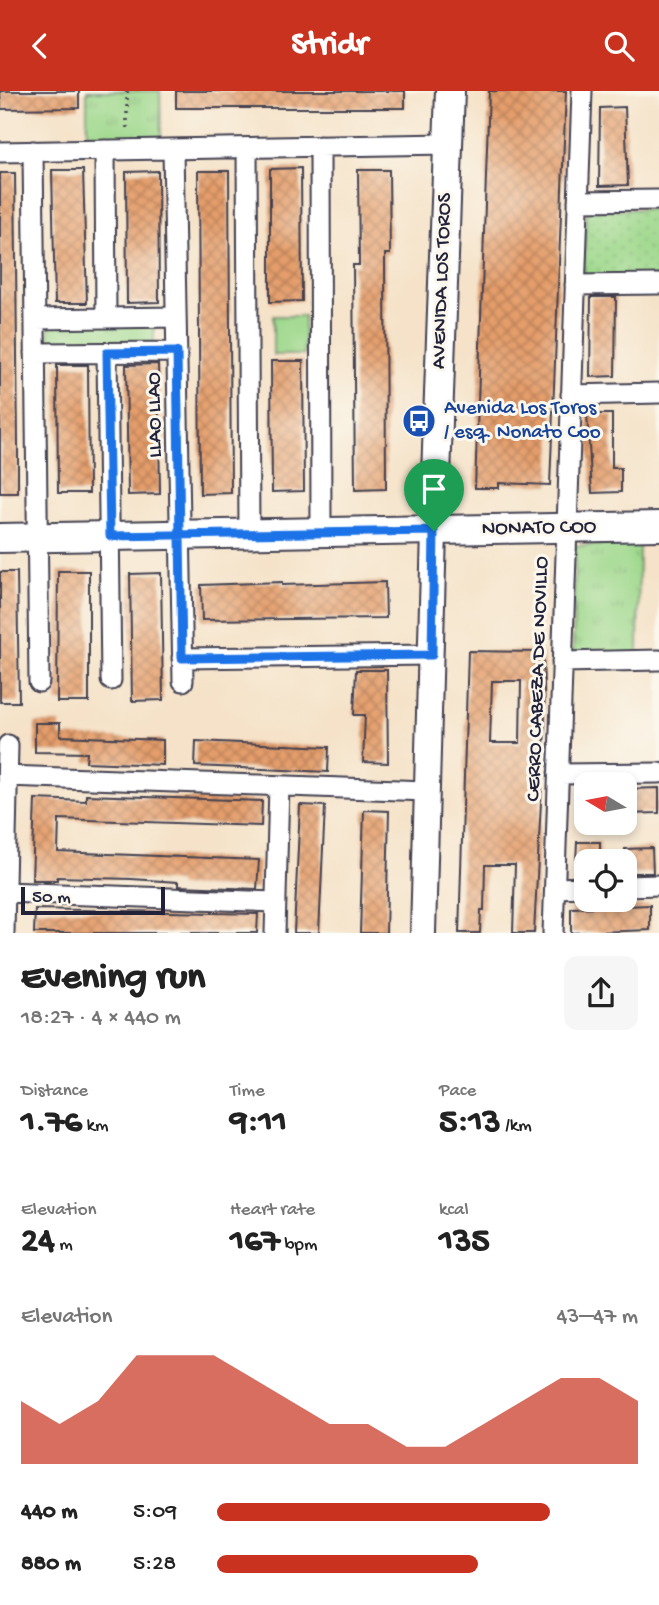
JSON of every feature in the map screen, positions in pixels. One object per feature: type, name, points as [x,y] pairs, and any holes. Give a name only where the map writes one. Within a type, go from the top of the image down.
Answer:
[{"type":"main road","name":"AVENIDA LOS TOROS","points":[[434,531],[450,91]]},
{"type":"main road","name":"NONATO COO","points":[[0,538],[659,526]]},
{"type":"street","name":"CERRO CABEZA DE NOVILLO","points":[[553,933],[582,91]]},
{"type":"street","points":[[0,152],[448,144]]},
{"type":"street","points":[[320,146],[321,533]]},
{"type":"street","points":[[247,148],[250,534]]},
{"type":"street","name":"LLAO LLAO","points":[[173,149],[183,681]]},
{"type":"street","points":[[106,150],[106,318]]},
{"type":"street","points":[[33,151],[39,682]]},
{"type":"street","points":[[578,201],[659,200]]},
{"type":"street","points":[[575,285],[659,283]]},
{"type":"street","points":[[35,319],[176,317]]},
{"type":"street","points":[[35,353],[177,352]]},
{"type":"street","points":[[107,353],[111,680]]},
{"type":"street","points":[[571,395],[659,393]]},
{"type":"street","name":"AVENIDA LOS TOROS","points":[[423,933],[434,531]]},
{"type":"street","points":[[182,658],[432,655]]},
{"type":"street","points":[[562,662],[659,660]]},
{"type":"street","points":[[4,933],[8,745]]},
{"type":"street","points":[[558,774],[659,773]]},
{"type":"street","points":[[7,776],[428,791]]},
{"type":"street","points":[[275,933],[279,786]]},
{"type":"street","points":[[637,886],[659,885]]},
{"type":"street","points":[[555,888],[574,887]]},
{"type":"street","points":[[5,892],[276,902]]},
{"type":"path","points":[[127,91],[128,150]]},
{"type":"green space","points":[[87,91],[160,91],[161,137],[87,138]]},
{"type":"green space","points":[[659,209],[659,277],[589,279],[584,273],[586,214],[590,210]]},
{"type":"green space","points":[[273,316],[304,316],[304,355],[273,355]]},
{"type":"green space","points":[[154,319],[154,348],[49,350],[49,321]]},
{"type":"green space","points":[[639,543],[638,655],[573,657],[575,546]]},
{"type":"building","points":[[0,91],[79,91],[79,108],[1,109]]},
{"type":"building","points":[[176,91],[405,91],[405,108],[176,108]]},
{"type":"building","points":[[489,91],[566,91],[550,485],[499,483],[499,488],[475,488]]},
{"type":"building","points":[[625,107],[628,185],[599,186],[600,108]]},
{"type":"building","points":[[301,168],[302,301],[270,302],[270,169]]},
{"type":"building","points":[[52,170],[83,170],[87,303],[55,303]]},
{"type":"building","points":[[358,170],[389,170],[390,254],[385,254],[386,489],[355,490],[353,265],[359,265]]},
{"type":"building","points":[[158,171],[159,302],[127,303],[126,172]]},
{"type":"building","points":[[198,171],[229,171],[231,493],[200,494]]},
{"type":"building","points":[[0,173],[15,173],[18,493],[0,493]]},
{"type":"building","points":[[591,297],[616,297],[615,376],[590,377]]},
{"type":"building","points":[[271,361],[303,361],[304,491],[272,492]]},
{"type":"building","points":[[158,364],[160,494],[128,495],[126,365]]},
{"type":"building","points":[[57,365],[88,365],[89,493],[58,493]]},
{"type":"building","points":[[587,414],[612,414],[612,468],[621,468],[621,492],[592,493]]},
{"type":"building","points":[[58,571],[89,571],[89,702],[57,702]]},
{"type":"building","points":[[0,572],[17,572],[19,702],[0,702]]},
{"type":"building","points":[[161,573],[163,700],[132,701],[130,574]]},
{"type":"building","points":[[282,582],[282,585],[385,582],[386,618],[202,620],[201,585]]},
{"type":"building","points":[[468,651],[543,652],[545,727],[534,933],[513,933],[515,865],[485,865],[484,910],[481,910],[480,933],[459,933]],"holes":[[[492,681],[521,681],[520,743],[490,743]]]},
{"type":"building","points":[[356,670],[387,670],[388,763],[363,762],[365,715],[354,715]]},
{"type":"building","points":[[35,723],[60,723],[60,736],[163,740],[163,765],[86,762],[87,753],[35,752]]},
{"type":"building","points":[[196,741],[329,747],[328,772],[195,766]]},
{"type":"building","points":[[659,788],[659,813],[637,814],[637,789]]},
{"type":"building","points":[[86,795],[262,801],[261,826],[59,819],[58,852],[259,860],[257,889],[178,886],[178,882],[131,879],[57,877],[57,880],[32,880],[35,799],[86,801]]},
{"type":"building","points":[[300,805],[325,806],[319,933],[294,933]]},
{"type":"building","points":[[364,810],[389,811],[386,933],[360,933]]},
{"type":"building","points":[[577,842],[600,842],[600,849],[577,849]]},
{"type":"building","points":[[652,848],[653,873],[637,873],[637,849],[625,849]]},
{"type":"building","points":[[637,905],[650,905],[650,930],[571,933],[571,908],[574,908],[574,912],[637,912]]},
{"type":"building","points":[[35,909],[258,914],[257,933],[34,933]]},
{"type":"place","name":"Avenida Los Toros / esq. Nonato Coo","points":[[419,421]]},
{"type":"route","points":[[434,531],[321,533],[250,534],[181,535],[110,536],[107,353],[177,352],[181,535],[182,658],[432,655],[434,531]]}]
